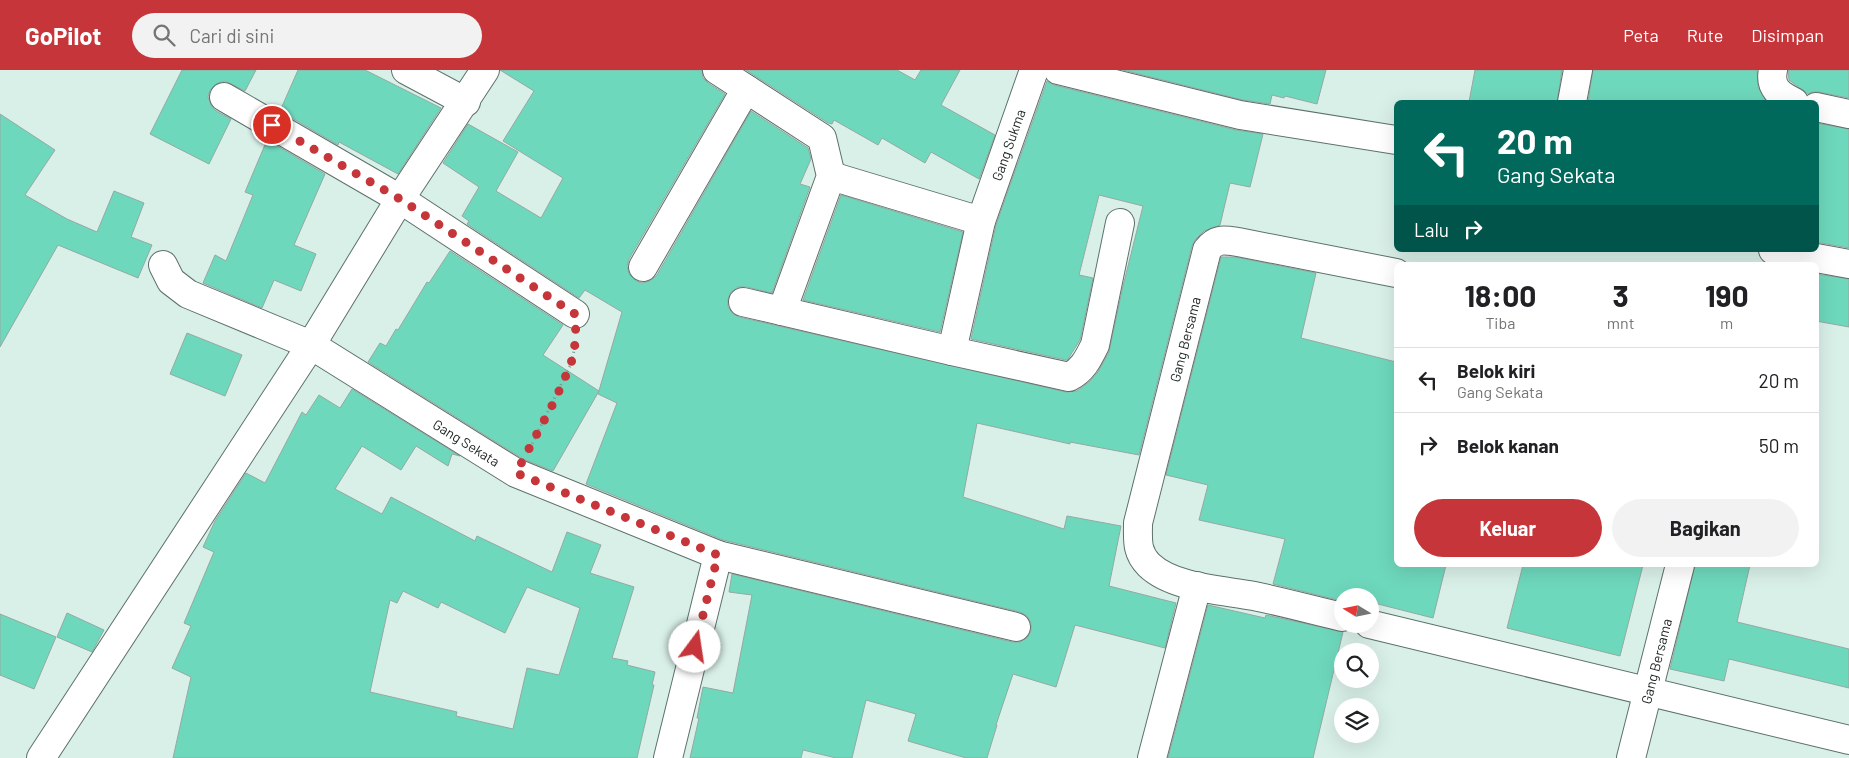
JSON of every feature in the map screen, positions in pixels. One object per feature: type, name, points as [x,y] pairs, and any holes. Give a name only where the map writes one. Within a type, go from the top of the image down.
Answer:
[{"type":"street","points":[[406,70],[466,102]]},
{"type":"street","points":[[41,758],[311,345],[400,199],[486,70]]},
{"type":"street","points":[[717,70],[822,138],[830,176],[782,311]]},
{"type":"street","name":"Gang Sukma","points":[[952,352],[981,221],[1034,70]]},
{"type":"street","points":[[1058,70],[1240,115],[1394,140]]},
{"type":"street","points":[[1572,100],[1578,70]]},
{"type":"street","points":[[1773,70],[1772,77],[1778,94],[1790,100]]},
{"type":"street","points":[[643,267],[746,89]]},
{"type":"street","points":[[224,98],[400,199],[575,314]]},
{"type":"street","points":[[1819,109],[1849,114]]},
{"type":"street","points":[[830,176],[981,221]]},
{"type":"street","points":[[744,302],[952,352],[1069,377],[1078,373],[1095,346],[1120,223]]},
{"type":"street","name":"Gang Bersama","points":[[1334,616],[1254,596],[1197,586],[1167,577],[1149,565],[1138,549],[1138,523],[1207,250],[1212,243],[1221,240],[1238,242],[1394,274]]},
{"type":"street","points":[[1784,252],[1849,264]]},
{"type":"street","name":"Gang Sekata","points":[[162,265],[171,281],[188,294],[311,345],[516,473],[718,555],[1016,627]]},
{"type":"street","points":[[668,758],[718,555]]},
{"type":"street","name":"Gang Bersama","points":[[1631,758],[1680,567]]},
{"type":"street","points":[[1152,758],[1197,586]]},
{"type":"street","points":[[1379,626],[1649,690],[1849,740]]},
{"type":"path","points":[[516,473],[555,400],[571,364],[576,339],[575,314]]},
{"type":"building","points":[[182,70],[256,70],[245,91],[225,81],[216,84],[210,90],[208,97],[211,105],[216,111],[231,119],[209,164],[150,134]]},
{"type":"building","points":[[298,70],[365,70],[441,108],[398,174],[339,142],[338,145],[280,111]]},
{"type":"building","points":[[500,70],[702,70],[703,78],[725,94],[629,259],[627,266],[629,274],[636,281],[642,283],[650,281],[657,275],[751,111],[808,148],[811,159],[800,184],[810,187],[772,293],[747,287],[738,287],[731,292],[728,299],[728,307],[733,314],[739,317],[1066,392],[1077,391],[1089,382],[1098,372],[1109,352],[1143,206],[1099,195],[1079,275],[1093,278],[1080,340],[1068,359],[971,339],[996,225],[1047,81],[1054,85],[1236,130],[1263,134],[1250,187],[1230,183],[1220,225],[1204,231],[1192,246],[1139,455],[1070,442],[1070,444],[977,423],[963,497],[1064,529],[1067,516],[1121,526],[1109,586],[1176,603],[1165,648],[1075,625],[1056,687],[1013,674],[987,758],[966,758],[908,741],[916,714],[866,700],[852,758],[836,758],[803,750],[801,758],[690,758],[699,718],[697,718],[703,687],[733,693],[752,595],[729,592],[732,574],[1012,642],[1020,642],[1027,638],[1031,631],[1031,623],[1027,616],[1020,612],[723,540],[586,484],[617,403],[598,394],[622,312],[585,290],[579,298],[467,224],[469,221],[462,216],[479,187],[443,163],[468,124],[518,152],[496,191],[541,218],[563,178],[503,141],[534,91]]},
{"type":"building","points":[[746,70],[897,70],[915,80],[921,70],[960,70],[941,105],[995,135],[979,179],[931,152],[925,163],[882,138],[878,145],[834,120],[832,124],[828,123]]},
{"type":"building","points":[[1123,70],[1326,70],[1317,104],[1285,96],[1284,98],[1272,95],[1270,104],[1243,100]]},
{"type":"building","points":[[1475,70],[1562,70],[1557,100],[1469,100]]},
{"type":"building","points":[[1593,70],[1757,70],[1758,87],[1766,100],[1588,100]]},
{"type":"building","points":[[1788,70],[1849,70],[1849,98],[1819,92],[1808,94],[1789,80]]},
{"type":"building","points":[[0,114],[55,150],[25,195],[67,219],[97,232],[114,191],[144,203],[131,237],[152,245],[138,278],[58,245],[0,347]]},
{"type":"building","points":[[1819,124],[1849,129],[1849,248],[1819,243]]},
{"type":"building","points":[[267,140],[325,174],[294,245],[316,254],[301,291],[274,280],[262,308],[203,283],[215,255],[226,261],[253,195],[245,192]]},
{"type":"building","points":[[841,195],[963,232],[940,332],[803,300]]},
{"type":"building","points":[[450,251],[563,325],[543,355],[599,391],[553,471],[523,459],[368,362],[380,343],[386,346],[396,329],[398,330],[427,282],[429,283]]},
{"type":"building","points":[[1221,257],[1235,257],[1316,273],[1301,338],[1394,361],[1394,567],[1446,567],[1433,618],[1379,604],[1379,588],[1334,588],[1334,599],[1273,584],[1285,539],[1199,520],[1208,485],[1166,475]]},
{"type":"building","points":[[1819,274],[1849,279],[1849,327],[1819,322]]},
{"type":"building","points":[[187,333],[242,355],[225,396],[170,374]]},
{"type":"building","points":[[352,389],[460,456],[452,454],[448,466],[416,446],[401,470],[362,446],[335,489],[382,514],[391,497],[475,541],[477,536],[552,572],[567,532],[601,545],[590,573],[634,587],[612,658],[628,661],[627,665],[655,672],[652,685],[654,685],[637,758],[173,758],[191,677],[172,668],[191,626],[184,623],[214,552],[203,547],[215,521],[246,473],[265,483],[302,412],[306,415],[319,395],[340,408]],"holes":[[[527,587],[580,608],[559,675],[527,668],[513,729],[456,716],[457,712],[370,692],[390,600],[397,603],[403,591],[438,608],[441,602],[505,633]]]},
{"type":"building","points":[[1522,567],[1642,567],[1620,656],[1507,628]]},
{"type":"building","points":[[1695,567],[1750,567],[1737,622],[1849,649],[1849,688],[1729,659],[1724,681],[1670,669]]},
{"type":"building","points":[[1208,605],[1265,618],[1266,615],[1334,630],[1334,633],[1343,633],[1340,643],[1334,643],[1334,670],[1313,758],[1168,758]]},
{"type":"building","points":[[67,613],[104,630],[92,652],[57,637]]},
{"type":"building","points":[[0,614],[56,637],[34,689],[0,675]]},
{"type":"route","points":[[272,125],[400,199],[575,314],[576,339],[571,364],[555,400],[516,473],[718,555],[695,647]]}]
